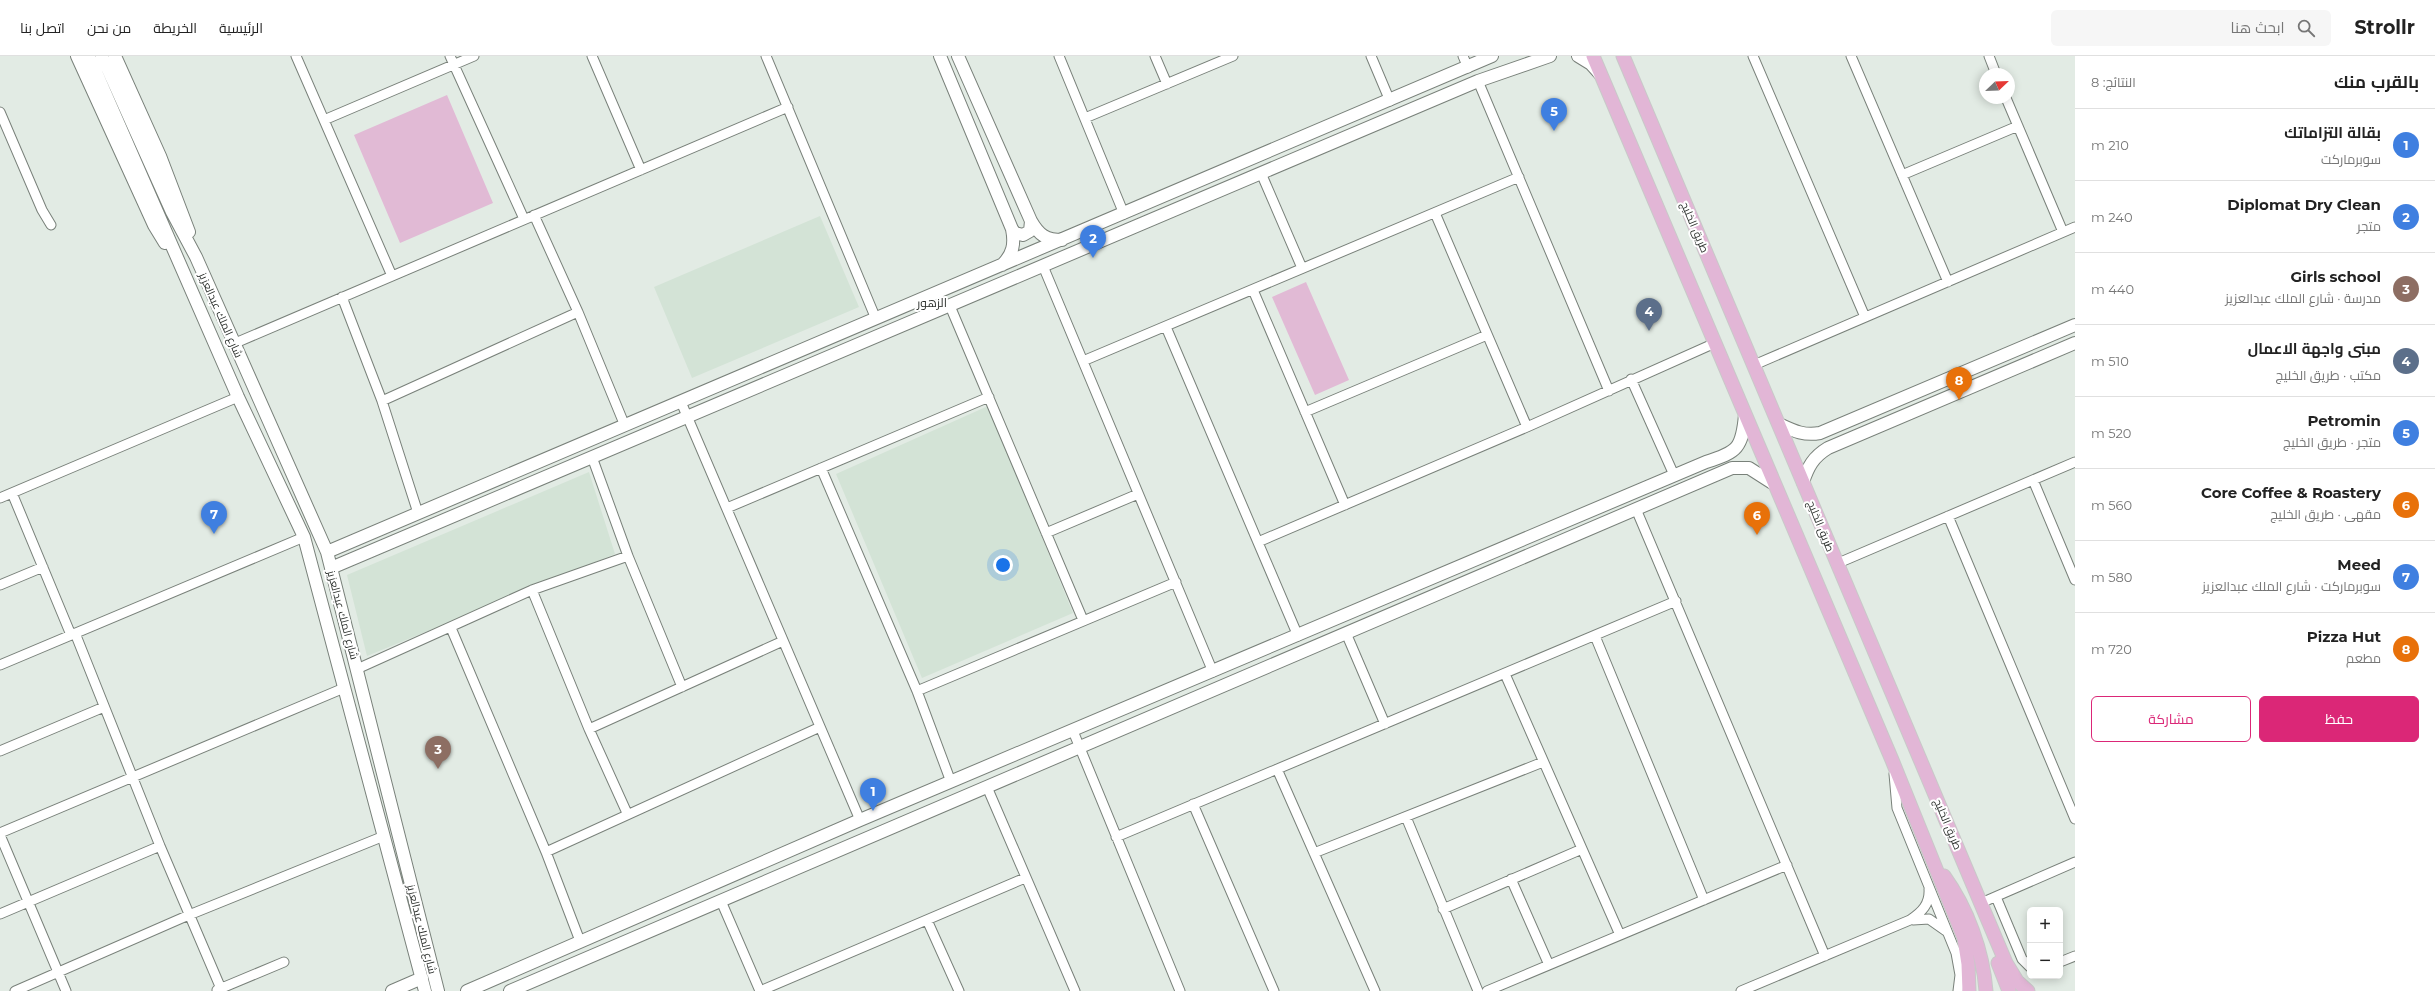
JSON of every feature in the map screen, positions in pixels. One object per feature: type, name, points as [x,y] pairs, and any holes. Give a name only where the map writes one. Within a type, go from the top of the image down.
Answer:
[{"type":"main road","points":[[1593,56],[1892,760],[1964,938],[1968,964],[1969,991]]},
{"type":"main road","name":"طريق الخليج","points":[[1623,56],[1779,424],[1836,564],[1981,904],[2011,973],[2028,991]]},
{"type":"main road","points":[[1932,860],[1954,890],[1976,940],[1985,973],[1986,991]]},
{"type":"main road","points":[[1981,904],[1988,938],[2008,991]]},
{"type":"street","name":"شارع الملك عبدالعزيز","points":[[77,56],[154,226],[179,263]]},
{"type":"street","name":"شارع الملك عبدالعزيز","points":[[89,56],[163,222],[179,263],[238,398],[304,537],[425,991]]},
{"type":"street","name":"شارع الملك عبدالعزيز","points":[[102,56],[172,212],[196,257],[233,344],[327,552],[439,988]]},
{"type":"street","name":"شارع الملك عبدالعزيز","points":[[115,56],[182,209],[196,257]]},
{"type":"street","points":[[296,56],[392,276]]},
{"type":"street","points":[[324,120],[452,60],[474,56]]},
{"type":"street","points":[[592,56],[641,170]]},
{"type":"street","points":[[766,56],[876,319]]},
{"type":"street","points":[[940,56],[1012,229],[1014,239],[1011,252],[1001,266]]},
{"type":"street","points":[[958,56],[1031,221],[1040,234],[1046,238],[1063,240]]},
{"type":"street","points":[[1059,56],[1126,220],[1123,224],[1095,236],[1072,254]]},
{"type":"street","points":[[1155,56],[1167,84]]},
{"type":"street","points":[[1085,118],[1233,56]]},
{"type":"street","points":[[1371,56],[1390,101]]},
{"type":"street","points":[[1463,56],[1468,68]]},
{"type":"street","points":[[327,552],[1468,68],[1492,56]]},
{"type":"street","points":[[331,568],[1478,81],[1549,56]]},
{"type":"street","points":[[1578,56],[1591,64],[1601,74]]},
{"type":"street","points":[[1627,56],[1628,70]]},
{"type":"street","points":[[1753,56],[1866,317]]},
{"type":"street","points":[[1851,56],[1948,282]]},
{"type":"street","points":[[1989,56],[1994,68]]},
{"type":"street","points":[[452,60],[524,220]]},
{"type":"street","points":[[1478,81],[1609,391]]},
{"type":"street","points":[[2009,104],[2063,232]]},
{"type":"street","points":[[233,344],[788,107]]},
{"type":"street","points":[[0,112],[42,210],[51,225]]},
{"type":"street","points":[[1902,175],[2018,126]]},
{"type":"street","points":[[1261,173],[1302,268]]},
{"type":"street","points":[[1083,361],[1519,177]]},
{"type":"street","points":[[1435,213],[1526,427]]},
{"type":"street","points":[[534,215],[578,312],[625,426]]},
{"type":"street","points":[[1012,229],[1015,233],[1023,235],[1030,231],[1031,221]]},
{"type":"street","points":[[1754,365],[2075,227]]},
{"type":"street","points":[[1043,266],[1213,672]]},
{"type":"street","points":[[1253,290],[1345,505]]},
{"type":"street","points":[[342,297],[382,401],[418,513]]},
{"type":"street","points":[[950,306],[1083,620]]},
{"type":"street","points":[[382,401],[578,312]]},
{"type":"street","points":[[1779,424],[1796,432],[1808,435],[1820,433],[2075,325]]},
{"type":"street","points":[[1166,327],[1298,636]]},
{"type":"street","points":[[1305,412],[1487,335]]},
{"type":"street","points":[[1258,542],[1609,391],[1631,379],[1714,343]]},
{"type":"street","points":[[1803,482],[1809,466],[1818,454],[1828,448],[2075,344]]},
{"type":"street","points":[[1631,379],[1674,475]]},
{"type":"street","points":[[726,508],[989,397]]},
{"type":"street","points":[[0,498],[238,398]]},
{"type":"street","points":[[681,402],[860,820]]},
{"type":"street","points":[[467,991],[860,820],[1298,636],[1674,475],[1726,455],[1739,446],[1743,438],[1745,414]]},
{"type":"street","points":[[592,457],[628,556],[682,687]]},
{"type":"street","points":[[1836,564],[2075,462]]},
{"type":"street","points":[[1691,486],[1696,477],[1694,467]]},
{"type":"street","points":[[510,991],[1732,468],[1741,467],[1757,471],[1774,484]]},
{"type":"street","points":[[821,468],[917,691],[951,782]]},
{"type":"street","points":[[2033,480],[2072,562],[2075,580]]},
{"type":"street","points":[[12,493],[104,707],[220,990],[284,962]]},
{"type":"street","points":[[1046,533],[1138,494]]},
{"type":"street","points":[[1636,509],[1825,956]]},
{"type":"street","points":[[1948,516],[2075,819]]},
{"type":"street","points":[[0,665],[304,537]]},
{"type":"street","points":[[357,669],[451,628],[532,590],[628,556]]},
{"type":"street","points":[[0,585],[43,567]]},
{"type":"street","points":[[917,691],[1176,582]]},
{"type":"street","points":[[532,590],[589,729],[627,813]]},
{"type":"street","points":[[1116,837],[1676,601]]},
{"type":"street","points":[[451,628],[546,852],[580,941]]},
{"type":"street","points":[[1346,633],[1385,724]]},
{"type":"street","points":[[1595,636],[1704,900]]},
{"type":"street","points":[[589,729],[783,641]]},
{"type":"street","points":[[1505,674],[1620,935]]},
{"type":"street","points":[[66,991],[0,834],[344,688]]},
{"type":"street","points":[[0,751],[104,707]]},
{"type":"street","points":[[546,852],[627,813],[820,727]]},
{"type":"street","points":[[1073,731],[1180,991]]},
{"type":"street","points":[[1892,760],[1897,808],[1927,880],[1959,964],[1958,991]]},
{"type":"street","points":[[1314,853],[1543,762]]},
{"type":"street","points":[[1277,769],[1375,991]]},
{"type":"street","points":[[987,787],[1075,991]]},
{"type":"street","points":[[1193,804],[1274,991]]},
{"type":"street","points":[[1406,817],[1478,991]]},
{"type":"street","points":[[15,991],[189,915],[384,836]]},
{"type":"street","points":[[0,914],[29,903],[160,846]]},
{"type":"street","points":[[1444,908],[1582,849]]},
{"type":"street","points":[[1981,904],[2075,862]]},
{"type":"street","points":[[1486,991],[1787,865]]},
{"type":"street","points":[[721,901],[760,991],[1025,878]]},
{"type":"street","points":[[1511,879],[1549,965]]},
{"type":"street","points":[[1741,991],[1910,920],[1919,914],[1927,903],[1929,897],[1927,880]]},
{"type":"street","points":[[1996,897],[2022,959],[2027,964]]},
{"type":"street","points":[[1910,920],[1929,919],[1947,933]]},
{"type":"street","points":[[927,920],[959,991]]},
{"type":"street","points":[[2063,961],[2075,956]]},
{"type":"street","points":[[1964,991],[1968,964]]},
{"type":"street","points":[[392,991],[422,978]]},
{"type":"shaded area","points":[[447,95],[493,203],[400,243],[354,135]]},
{"type":"shaded area","points":[[820,216],[859,307],[692,378],[654,287]]},
{"type":"shaded area","points":[[1306,282],[1349,380],[1315,395],[1272,297]]},
{"type":"shaded area","points":[[988,406],[1073,613],[922,678],[836,474]]},
{"type":"shaded area","points":[[589,472],[615,554],[367,656],[347,575]]},
{"type":"place","name":"Petromin","points":[[1554,131]]},
{"type":"place","name":"Diplomat Dry Clean","points":[[1093,258]]},
{"type":"place","name":"مبنى واجهة الاعمال","points":[[1649,331]]},
{"type":"place","name":"Pizza Hut","points":[[1959,400]]},
{"type":"place","name":"Meed","points":[[214,534]]},
{"type":"place","name":"Core Coffee & Roastery","points":[[1757,535]]},
{"type":"place","name":"Girls school","points":[[438,769]]},
{"type":"place","name":"بقالة التزاماتك","points":[[873,811]]},
{"type":"district","name":"الزهور","points":[[932,303]]}]
